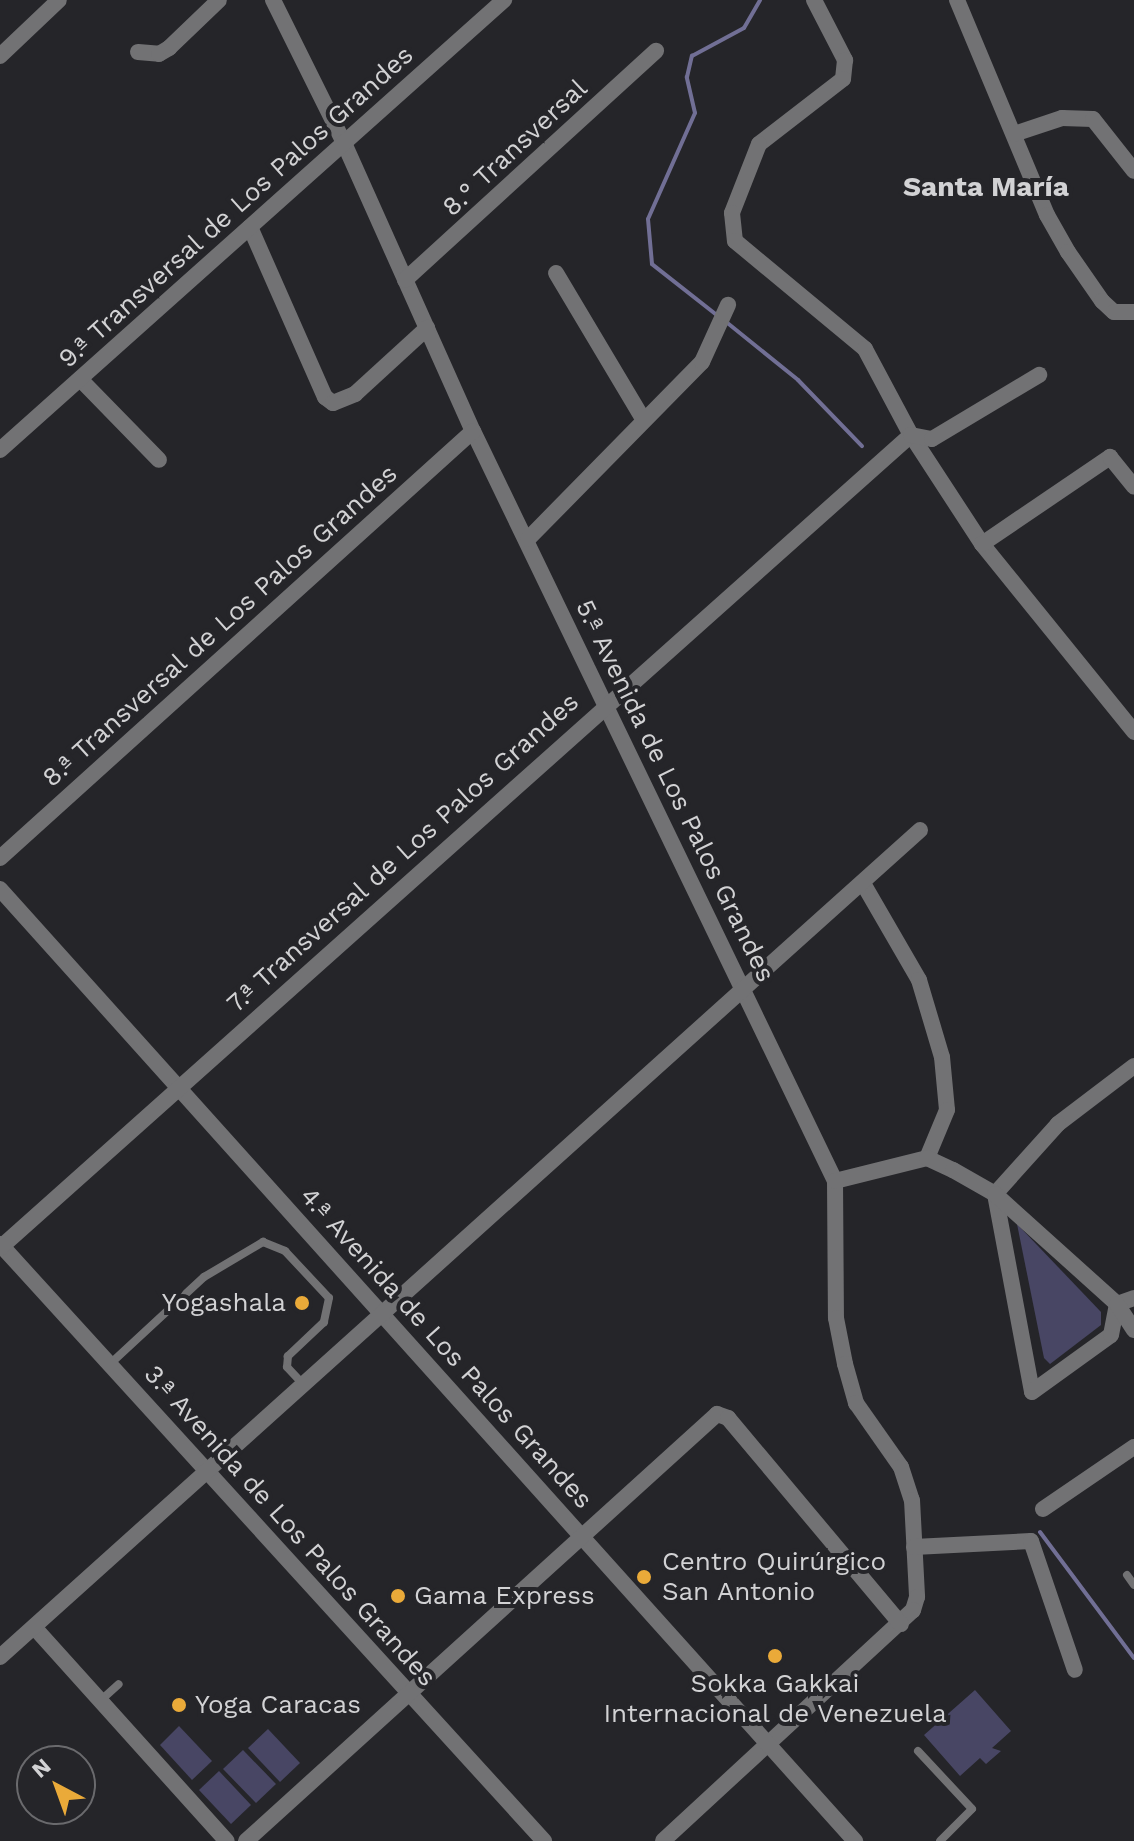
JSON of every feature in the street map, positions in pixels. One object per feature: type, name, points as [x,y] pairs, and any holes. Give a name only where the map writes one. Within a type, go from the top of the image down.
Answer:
[{"type":"street","points":[[0,56],[59,0]]},
{"type":"street","points":[[138,52],[159,54],[169,48],[219,0]]},
{"type":"street","name":"5.ª Avenida de Los Palos Grandes","points":[[273,0],[344,143],[473,431],[607,702],[835,1181],[836,1318],[845,1364],[856,1403],[901,1467],[912,1500],[917,1597],[901,1624]]},
{"type":"street","name":"9.ª Transversal de Los Palos Grandes","points":[[0,450],[504,0]]},
{"type":"street","points":[[814,0],[845,60],[843,79],[759,144],[732,213],[735,241],[865,349],[911,435],[982,544],[1134,732]]},
{"type":"street","points":[[957,0],[1047,215],[1090,288],[1114,312],[1134,312]]},
{"type":"street","name":"8.° Transversal","points":[[405,280],[656,51]]},
{"type":"street","points":[[1014,134],[1062,118],[1093,119],[1134,171]]},
{"type":"street","points":[[250,227],[325,397],[333,403],[355,394],[427,328]]},
{"type":"street","points":[[556,273],[643,419]]},
{"type":"street","points":[[528,539],[617,453],[643,419],[702,362],[728,305]]},
{"type":"street","points":[[911,435],[932,439],[1039,375]]},
{"type":"street","points":[[80,379],[159,460]]},
{"type":"street","name":"8.ª Transversal de Los Palos Grandes","points":[[0,858],[473,431]]},
{"type":"street","name":"7.ª Transversal de Los Palos Grandes","points":[[1,1246],[607,702],[911,435]]},
{"type":"street","points":[[982,544],[1110,457],[1134,487]]},
{"type":"street","points":[[0,1657],[208,1472],[380,1313],[745,992],[920,830]]},
{"type":"street","points":[[864,885],[919,980],[939,1044],[947,1110],[927,1158]]},
{"type":"street","name":"4.ª Avenida de Los Palos Grandes","points":[[0,889],[855,1841]]},
{"type":"street","points":[[995,1194],[1058,1124],[1134,1066]]},
{"type":"street","points":[[835,1181],[927,1158],[995,1194],[1117,1304],[1134,1330]]},
{"type":"street","points":[[995,1194],[1032,1392],[1111,1335],[1117,1304]]},
{"type":"street","name":"3.ª Avenida de Los Palos Grandes","points":[[1,1246],[544,1841]]},
{"type":"street","points":[[1117,1304],[1134,1298]]},
{"type":"street","points":[[246,1841],[723,1413],[901,1624],[663,1841]]},
{"type":"street","points":[[1043,1509],[1134,1447]]},
{"type":"street","points":[[914,1547],[1031,1541],[1075,1670]]},
{"type":"street","points":[[34,1627],[227,1841]]},
{"type":"lane","points":[[110,1364],[204,1277],[263,1242],[285,1251],[329,1298],[324,1322],[288,1356],[287,1367],[303,1385]]},
{"type":"lane","points":[[1127,1575],[1134,1585]]},
{"type":"lane","points":[[100,1701],[119,1684]]},
{"type":"lane","points":[[918,1751],[972,1809],[940,1841]]},
{"type":"shaded area","points":[[1017,1224],[1101,1312],[1101,1325],[1050,1364],[1044,1358]]},
{"type":"shaded area","points":[[975,1690],[1011,1731],[992,1748],[1001,1751],[986,1764],[980,1758],[960,1776],[924,1735]]},
{"type":"shaded area","points":[[179,1726],[212,1761],[192,1780],[160,1745]]},
{"type":"shaded area","points":[[268,1729],[300,1763],[280,1782],[248,1748]]},
{"type":"shaded area","points":[[243,1750],[276,1784],[256,1803],[223,1769]]},
{"type":"shaded area","points":[[219,1771],[251,1805],[231,1824],[199,1790]]},
{"type":"waterway","points":[[718,316],[652,264],[648,219],[695,113],[687,77],[692,56],[744,28],[760,0]]},
{"type":"waterway","points":[[725,321],[798,380],[862,446]]},
{"type":"waterway","points":[[1040,1532],[1134,1658]]},
{"type":"place","name":"Yogashala","points":[[302,1303]]},
{"type":"place","name":"Centro Quirúrgico San Antonio","points":[[644,1577]]},
{"type":"place","name":"Gama Express","points":[[398,1596]]},
{"type":"place","name":"Sokka Gakkai Internacional de Venezuela","points":[[775,1656]]},
{"type":"place","name":"Yoga Caracas","points":[[179,1705]]},
{"type":"district","name":"Santa María","points":[[986,187]]}]
